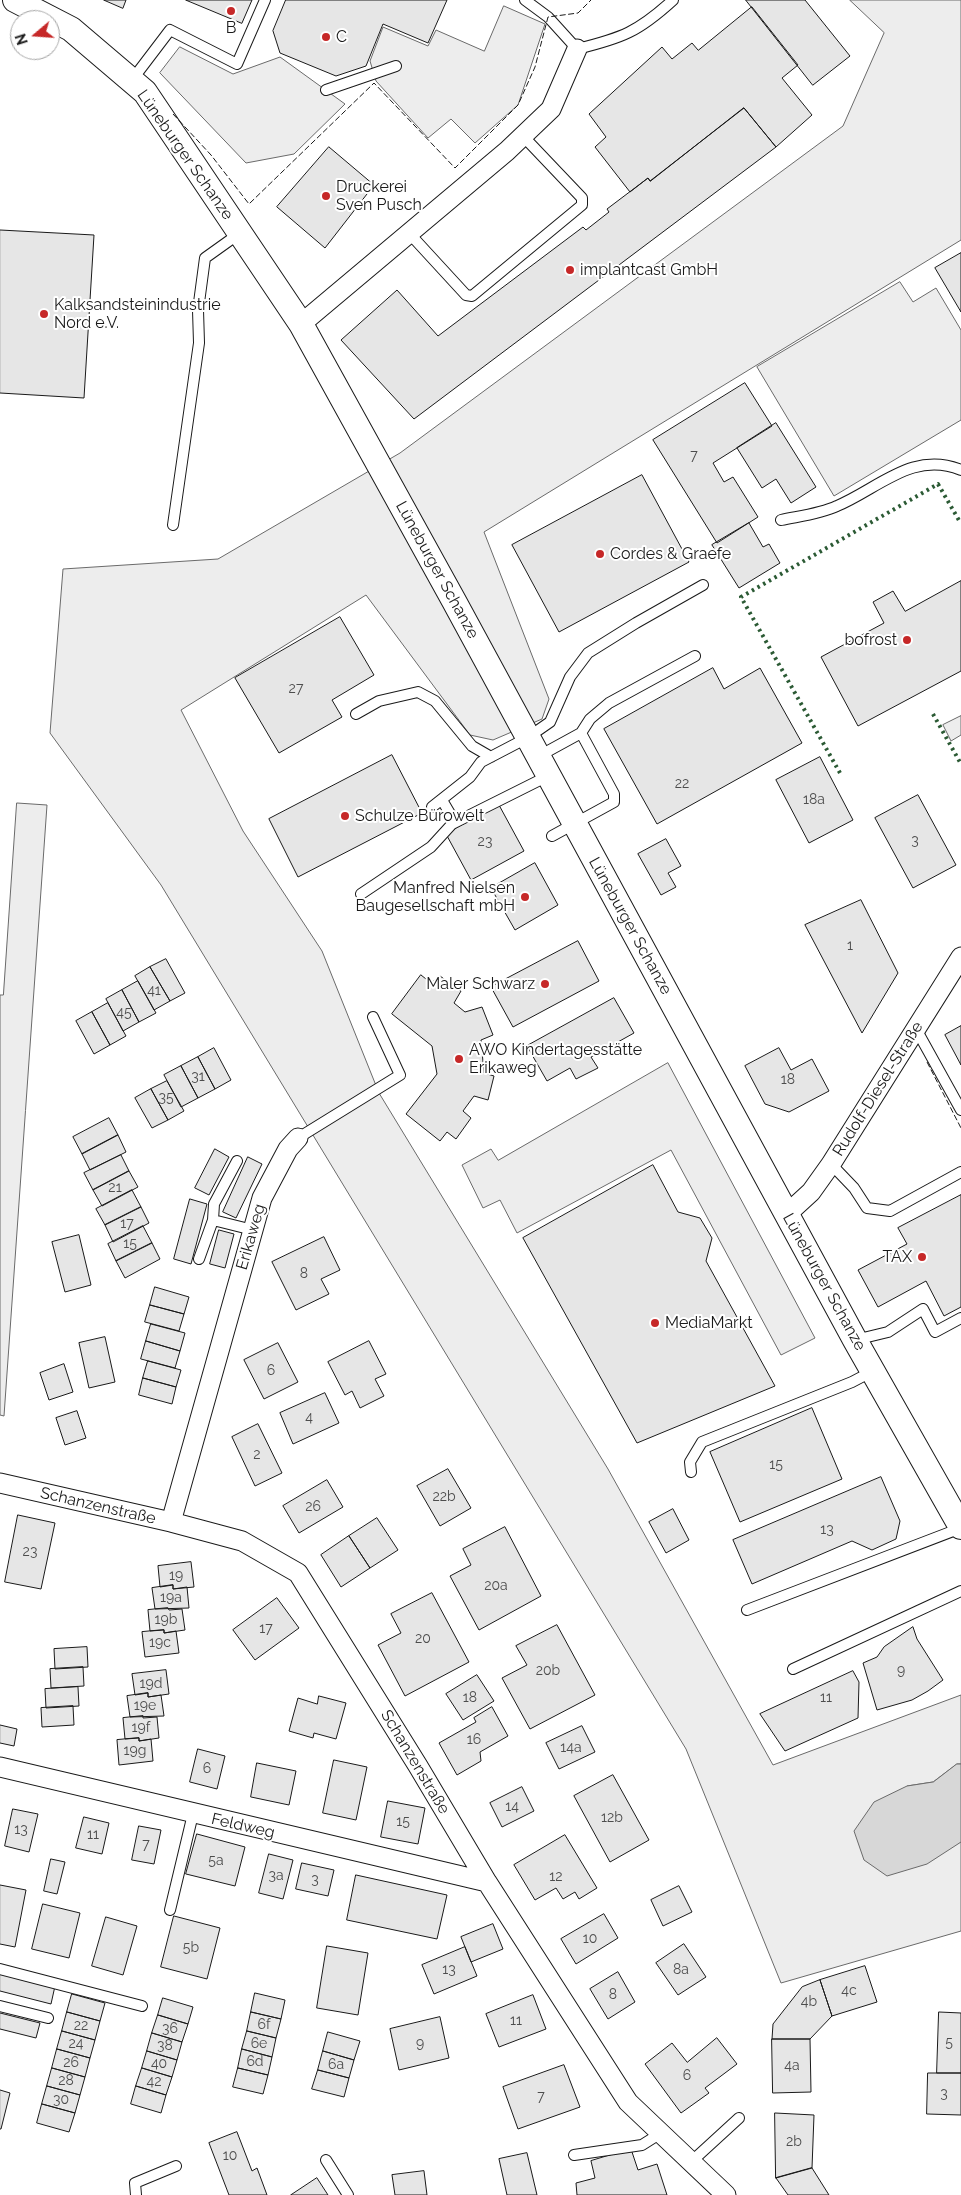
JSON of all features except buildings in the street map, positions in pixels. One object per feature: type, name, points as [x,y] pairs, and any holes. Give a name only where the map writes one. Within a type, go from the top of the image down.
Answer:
[{"type":"street","name":"Lüneburger Schanze","points":[[15,0],[71,29],[145,92],[301,324],[873,1371],[961,1527]]},
{"type":"street","points":[[301,324],[523,136],[551,109],[577,49]]},
{"type":"street","name":"Rudolf-Diesel-Straße","points":[[787,1214],[811,1192],[832,1164],[961,957]]},
{"type":"street","name":"Erikaweg","points":[[171,1522],[262,1198],[288,1149],[298,1138]]},
{"type":"street","name":"Schanzenstraße","points":[[0,1483],[171,1522],[242,1541],[298,1572],[418,1766],[486,1882],[628,2102],[726,2195]]},
{"type":"street","name":"Feldweg","points":[[2,1773],[193,1814],[486,1882]]},
{"type":"lane","points":[[132,80],[170,30],[237,64],[266,0]]},
{"type":"lane","points":[[525,0],[548,17],[577,49],[625,36],[645,24],[673,0]]},
{"type":"lane","points":[[326,90],[396,66]]},
{"type":"lane","points":[[409,233],[466,295],[472,296],[582,205],[582,198],[523,136]]},
{"type":"lane","points":[[173,525],[199,343],[198,310],[205,258],[240,233]]},
{"type":"lane","points":[[781,520],[838,506],[907,468],[922,465],[951,466],[961,470]]},
{"type":"lane","points":[[538,757],[550,722],[570,676],[588,653],[636,623],[704,585]]},
{"type":"lane","points":[[361,894],[431,847],[452,824],[538,757],[581,733],[590,718],[610,703],[695,656]]},
{"type":"lane","points":[[356,714],[379,701],[418,692],[435,701],[472,746],[491,757]]},
{"type":"lane","points":[[552,836],[614,802],[614,794],[581,733]]},
{"type":"lane","points":[[432,807],[470,777],[481,762],[491,757],[538,757]]},
{"type":"lane","points":[[442,800],[452,817],[452,824]]},
{"type":"lane","name":"Erikaweg","points":[[298,1138],[400,1075],[373,1017]]},
{"type":"lane","points":[[916,1028],[961,1110]]},
{"type":"lane","points":[[199,1259],[213,1220],[214,1204],[237,1161]]},
{"type":"lane","points":[[832,1164],[854,1188],[867,1208],[890,1211],[961,1172]]},
{"type":"lane","points":[[213,1220],[253,1230]]},
{"type":"lane","points":[[856,1340],[888,1332],[923,1309],[935,1332],[961,1318]]},
{"type":"lane","points":[[691,1472],[690,1462],[702,1442],[852,1382],[873,1371]]},
{"type":"lane","points":[[747,1610],[961,1527]]},
{"type":"lane","points":[[793,1669],[961,1591]]},
{"type":"lane","points":[[170,1910],[193,1814]]},
{"type":"lane","points":[[0,1969],[142,2006]]},
{"type":"lane","points":[[0,2006],[48,2018]]},
{"type":"lane","points":[[691,2162],[738,2118]]},
{"type":"lane","points":[[574,2155],[642,2145],[660,2132]]},
{"type":"lane","points":[[326,2160],[348,2195]]},
{"type":"lane","points":[[136,2195],[135,2183],[176,2166]]},
{"type":"shaded area","points":[[850,0],[961,0],[961,240],[484,532],[549,699],[542,719],[493,740],[470,735],[366,595],[181,710],[243,831],[322,951],[379,1093],[608,1469],[773,1765],[961,1695],[961,1764],[957,1764],[933,1782],[907,1786],[957,1843],[961,1842],[961,1931],[781,1983],[686,1749],[161,885],[50,733],[63,569],[218,559],[400,453],[843,126],[884,33]]},
{"type":"shaded area","points":[[504,6],[545,24],[518,105],[475,143],[451,119],[428,138],[376,81],[370,61],[383,27],[428,46],[436,30],[484,51]]},
{"type":"shaded area","points":[[180,47],[233,74],[280,57],[345,104],[294,154],[246,163],[160,73]]},
{"type":"shaded area","points":[[900,282],[913,302],[936,288],[961,330],[961,420],[834,496],[757,367]]},
{"type":"shaded area","points":[[961,716],[961,735],[951,741],[943,725]]},
{"type":"shaded area","points":[[17,803],[47,805],[4,1416],[0,1415],[0,995],[3,995]]},
{"type":"shaded area","points":[[668,1063],[815,1338],[781,1355],[671,1150],[517,1233],[500,1200],[483,1208],[462,1165],[491,1149],[498,1160]]},
{"type":"shaded area","points":[[957,1764],[961,1764],[961,1842],[927,1864],[887,1876],[864,1860],[854,1831],[874,1802],[907,1786],[933,1782]]},
{"type":"hedge","points":[[840,773],[741,597],[938,484],[960,522]]},
{"type":"hedge","points":[[933,714],[961,764]]},
{"type":"fence","points":[[173,114],[211,155],[249,204],[374,83],[455,168],[518,105],[535,67],[548,17],[578,13],[591,0]]},
{"type":"fence","points":[[927,1062],[961,1128]]},
{"type":"place","name":"B","points":[[231,11]]},
{"type":"place","name":"C","points":[[326,37]]},
{"type":"place","name":"Druckerei Sven Pusch","points":[[326,196]]},
{"type":"place","name":"implantcast GmbH","points":[[570,270]]},
{"type":"place","name":"Kalksandsteinindustrie Nord e.V.","points":[[44,314]]},
{"type":"place","name":"Cordes & Graefe","points":[[600,554]]},
{"type":"place","name":"bofrost","points":[[907,640]]},
{"type":"place","name":"Schulze Bürowelt","points":[[345,816]]},
{"type":"place","name":"Manfred Nielsen Baugesellschaft mbH","points":[[525,897]]},
{"type":"place","name":"Maler Schwarz","points":[[545,984]]},
{"type":"place","name":"AWO Kindertagesstätte Erikaweg","points":[[459,1059]]},
{"type":"place","name":"TAX","points":[[922,1257]]},
{"type":"place","name":"MediaMarkt","points":[[655,1323]]}]
